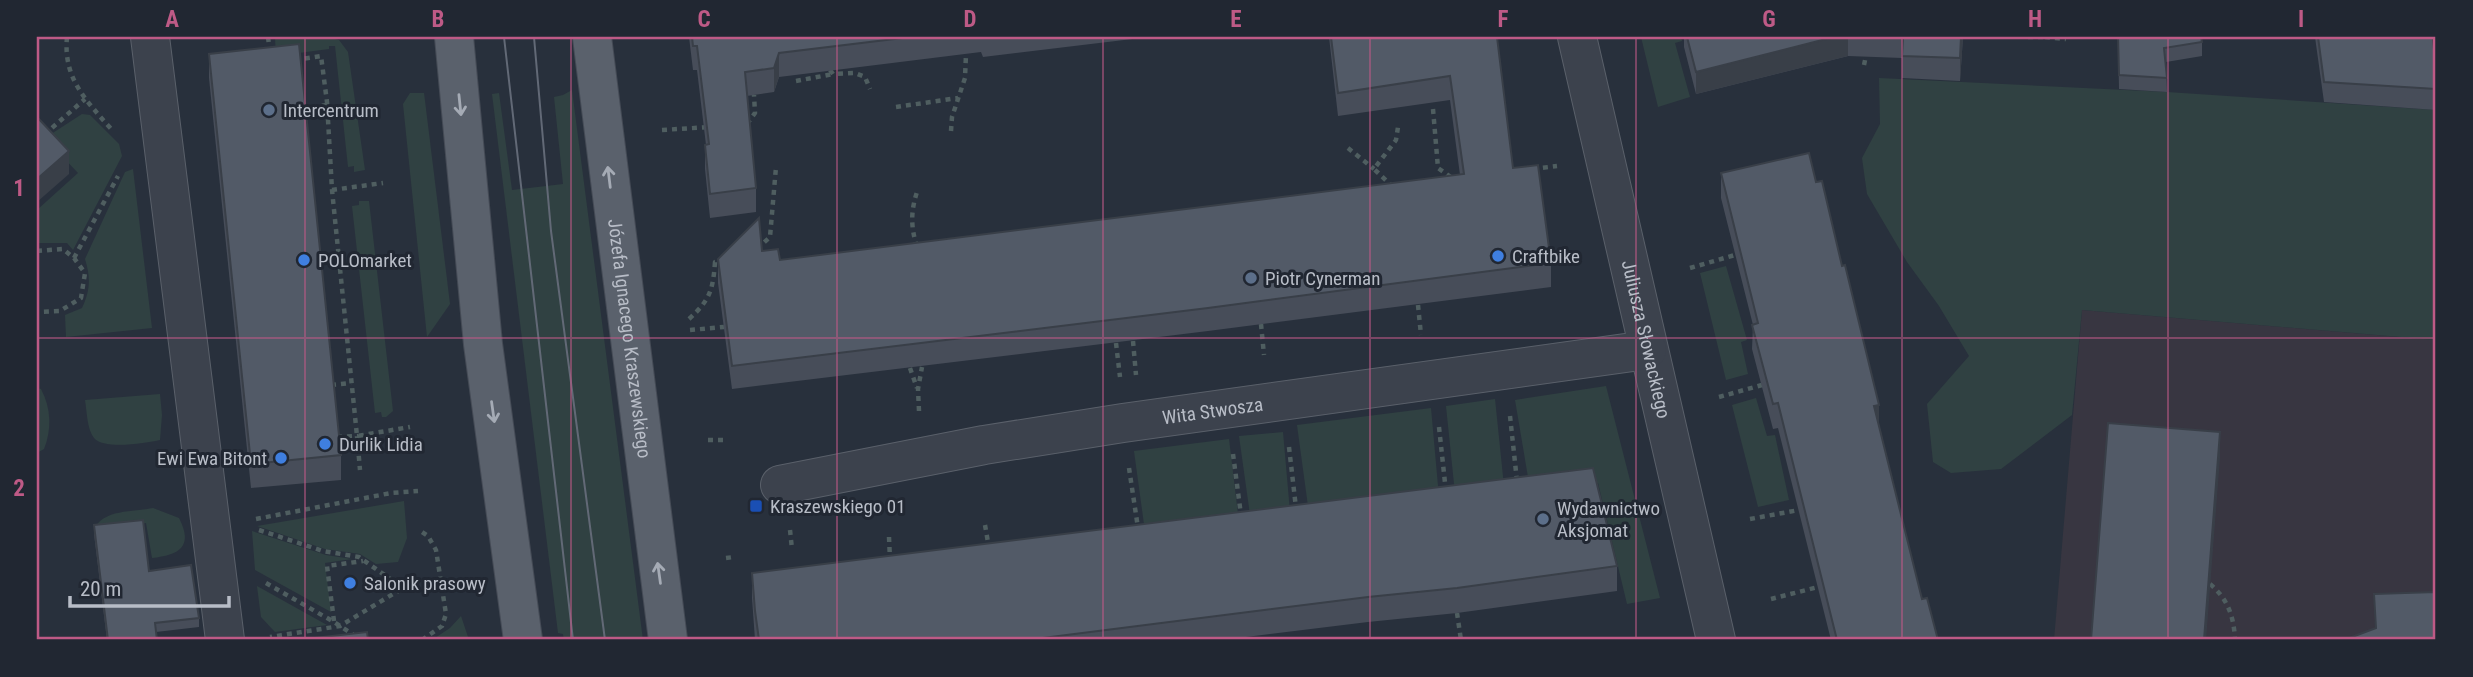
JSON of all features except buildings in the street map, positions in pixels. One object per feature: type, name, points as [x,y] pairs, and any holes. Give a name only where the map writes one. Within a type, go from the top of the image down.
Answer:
[{"type":"main road","points":[[454,37],[483,344],[523,640]]},
{"type":"main road","name":"Józefa Ignacego Kraszewskiego","points":[[592,37],[668,640]]},
{"type":"street","points":[[150,37],[148,152],[225,640]]},
{"type":"street","name":"Juliusza Słowackiego","points":[[1577,37],[1716,640]]},
{"type":"street","name":"Wita Stwosza","points":[[780,485],[984,445],[1109,425],[1647,350]]},
{"type":"path","points":[[67,37],[68,66],[72,79],[85,99],[148,152],[74,258]]},
{"type":"path","points":[[268,37],[272,63]]},
{"type":"path","points":[[2028,37],[2066,39]]},
{"type":"path","points":[[1864,65],[1868,46]]},
{"type":"path","points":[[951,131],[965,78],[966,54]]},
{"type":"path","points":[[284,61],[321,56],[360,470]]},
{"type":"path","points":[[796,81],[831,72],[860,74],[866,77],[870,89]]},
{"type":"path","points":[[745,124],[749,123],[755,113],[754,95]]},
{"type":"path","points":[[896,107],[958,98]]},
{"type":"path","points":[[37,141],[85,99]]},
{"type":"path","points":[[302,108],[327,105]]},
{"type":"path","points":[[1433,109],[1438,168],[1448,177],[1460,180]]},
{"type":"path","points":[[662,130],[717,126]]},
{"type":"path","points":[[1374,169],[1396,140],[1398,127]]},
{"type":"path","points":[[1348,148],[1374,169],[1400,198]]},
{"type":"path","points":[[1520,171],[1557,166]]},
{"type":"path","points":[[754,251],[770,237],[776,167]]},
{"type":"path","points":[[332,190],[383,183]]},
{"type":"path","points":[[918,189],[911,208],[913,233],[918,250]]},
{"type":"path","points":[[37,251],[63,249],[85,273],[81,298],[60,311],[37,312]]},
{"type":"path","points":[[1690,268],[1735,255]]},
{"type":"path","points":[[689,319],[708,299],[713,287],[715,262],[726,260]]},
{"type":"path","points":[[1418,304],[1421,337]]},
{"type":"path","points":[[1261,324],[1264,358]]},
{"type":"path","points":[[690,330],[724,327]]},
{"type":"path","points":[[1133,341],[1138,388]]},
{"type":"path","points":[[1116,343],[1120,378]]},
{"type":"path","points":[[919,417],[918,389],[922,367]]},
{"type":"path","points":[[910,368],[918,389]]},
{"type":"path","points":[[331,385],[351,383]]},
{"type":"path","points":[[1720,397],[1762,384]]},
{"type":"path","points":[[1508,403],[1518,490]]},
{"type":"path","points":[[1439,424],[1447,502]]},
{"type":"path","points":[[337,437],[410,427]]},
{"type":"path","points":[[1288,433],[1297,516]]},
{"type":"path","points":[[708,439],[727,440]]},
{"type":"path","points":[[1231,441],[1242,523]]},
{"type":"path","points":[[1127,455],[1139,536]]},
{"type":"path","points":[[269,637],[337,624],[403,588],[359,557],[323,551],[251,523],[391,493],[418,491]]},
{"type":"path","points":[[1750,519],[1799,510]]},
{"type":"path","points":[[985,525],[990,558]]},
{"type":"path","points":[[422,532],[428,536],[436,550],[446,614],[442,625],[422,640]]},
{"type":"path","points":[[889,537],[891,571]]},
{"type":"path","points":[[726,558],[734,557]]},
{"type":"path","points":[[337,624],[327,566],[365,561]]},
{"type":"path","points":[[254,576],[361,640]]},
{"type":"path","points":[[2210,584],[2223,594],[2234,625],[2235,640]]},
{"type":"path","points":[[1771,599],[1818,587]]},
{"type":"path","points":[[1457,613],[1461,640]]},
{"type":"shaded area","points":[[327,37],[339,40],[348,52],[365,170],[354,172],[354,166],[348,167],[335,46],[276,56],[275,38]]},
{"type":"shaded area","points":[[1641,37],[1681,37],[1682,41],[1675,43],[1690,97],[1658,107]]},
{"type":"shaded area","points":[[1879,78],[2167,92],[2436,110],[2436,340],[2082,310],[2072,415],[2001,469],[1951,473],[1933,462],[1927,404],[1969,356],[1939,306],[1907,262],[1867,194],[1862,158],[1880,124]]},
{"type":"shaded area","points":[[572,90],[643,640],[564,640],[563,634],[558,633],[492,94],[499,93],[512,190],[563,184],[554,97]]},
{"type":"shaded area","points":[[410,93],[424,93],[450,304],[427,337],[403,104]]},
{"type":"shaded area","points":[[82,114],[90,115],[119,144],[122,156],[73,250],[67,243],[37,243],[37,210],[78,173],[45,138]]},
{"type":"shaded area","points":[[133,169],[152,328],[66,337],[65,315],[82,308],[87,296],[89,278],[85,259],[125,172]]},
{"type":"shaded area","points":[[359,201],[369,201],[393,411],[386,417],[382,417],[381,412],[375,413],[352,206],[359,205]]},
{"type":"shaded area","points":[[1726,266],[1747,340],[1741,342],[1748,374],[1726,380],[1700,273]]},
{"type":"shaded area","points":[[2082,310],[2436,340],[2436,640],[2054,640]]},
{"type":"shaded area","points":[[1606,386],[1660,598],[1627,604],[1598,483],[1530,489],[1515,400]]},
{"type":"shaded area","points":[[37,388],[41,389],[44,396],[49,419],[44,449],[37,453]]},
{"type":"shaded area","points":[[160,394],[160,440],[116,445],[99,442],[94,438],[85,400]]},
{"type":"shaded area","points":[[1756,398],[1767,436],[1775,435],[1789,500],[1758,507],[1732,405]]},
{"type":"shaded area","points":[[1495,399],[1505,496],[1456,503],[1446,406]]},
{"type":"shaded area","points":[[1431,408],[1439,497],[1308,506],[1297,425]]},
{"type":"shaded area","points":[[1283,432],[1291,523],[1252,529],[1239,436]]},
{"type":"shaded area","points":[[1229,439],[1240,531],[1147,546],[1134,451]]},
{"type":"shaded area","points":[[404,501],[407,538],[398,562],[376,564],[360,554],[325,549],[257,526]]},
{"type":"shaded area","points":[[153,508],[179,518],[183,528],[184,543],[170,555],[152,558],[146,523],[94,530],[98,523],[111,515]]},
{"type":"shaded area","points":[[252,531],[326,555],[352,559],[325,563],[331,612],[255,570]]},
{"type":"shaded area","points":[[257,586],[327,625],[275,632],[261,617]]},
{"type":"shaded area","points":[[461,616],[469,640],[432,640],[450,628]]},
{"type":"tram line","points":[[504,37],[573,640]]},
{"type":"tram line","points":[[534,37],[551,231],[605,640]]},
{"type":"place","name":"Intercentrum","points":[[269,110]]},
{"type":"place","name":"Craftbike","points":[[1498,256]]},
{"type":"place","name":"POLOmarket","points":[[304,260]]},
{"type":"place","name":"Piotr Cynerman","points":[[1251,278]]},
{"type":"place","name":"Durlik Lidia","points":[[325,444]]},
{"type":"place","name":"Ewi Ewa Bitont","points":[[281,458]]},
{"type":"place","name":"Kraszewskiego 01","points":[[756,506]]},
{"type":"place","name":"Wydawnictwo Aksjomat","points":[[1543,519]]},
{"type":"place","name":"Salonik prasowy","points":[[350,583]]}]
